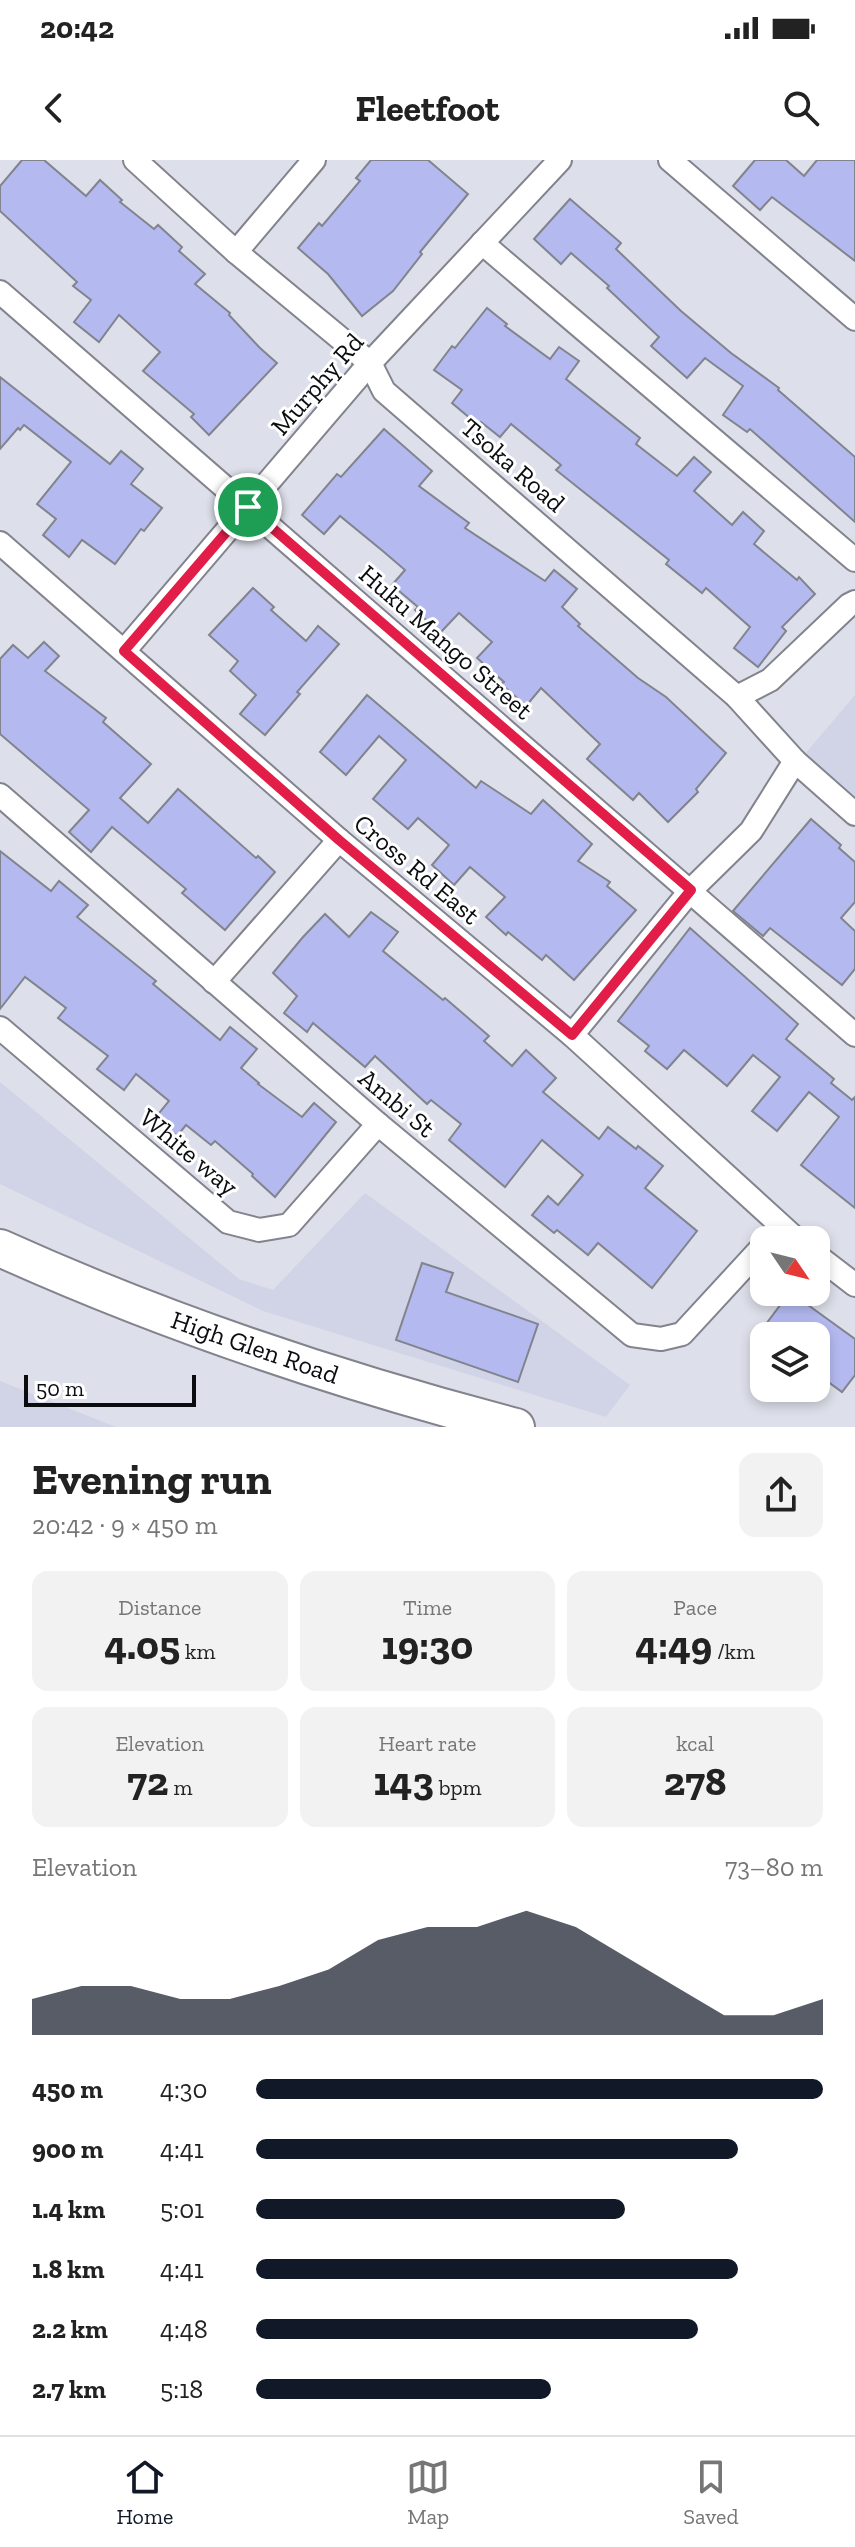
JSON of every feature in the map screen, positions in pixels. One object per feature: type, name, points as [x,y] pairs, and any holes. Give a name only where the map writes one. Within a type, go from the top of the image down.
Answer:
[{"type":"main road","name":"High Glen Road","points":[[0,1248],[122,1300],[267,1352],[406,1398],[516,1427]]},
{"type":"street","name":"Tsoka Road","points":[[135,160],[236,252],[370,363],[384,391],[737,697],[795,761],[855,814]]},
{"type":"street","points":[[236,252],[314,160]]},
{"type":"street","name":"Murphy Rd","points":[[124,651],[370,363],[560,160]]},
{"type":"street","points":[[670,160],[855,319]]},
{"type":"street","points":[[482,243],[855,560]]},
{"type":"street","name":"Huku Mango Street","points":[[0,292],[855,1035]]},
{"type":"street","name":"Cross Rd East","points":[[0,543],[339,840],[572,1035],[772,1226]]},
{"type":"street","points":[[737,697],[770,680],[855,602]]},
{"type":"street","points":[[572,1035],[691,890],[751,831],[795,761]]},
{"type":"street","name":"Ambi St","points":[[0,795],[378,1124],[632,1335],[661,1339],[682,1334],[750,1260]]},
{"type":"street","points":[[214,982],[339,840]]},
{"type":"street","name":"White way","points":[[0,1028],[228,1222],[259,1230],[289,1225],[378,1124]]},
{"type":"street","points":[[830,1266],[855,1285]]},
{"type":"shaded area","points":[[855,695],[855,799],[804,755]]},
{"type":"shaded area","points":[[0,1082],[239,1279],[273,1290],[365,1193],[630,1385],[606,1417],[263,1311],[0,1184]]},
{"type":"shaded area","points":[[0,1381],[116,1427],[0,1427]]},
{"type":"building","points":[[22,160],[44,160],[86,196],[100,180],[122,200],[120,202],[154,229],[158,225],[182,247],[179,251],[205,274],[195,284],[230,313],[277,363],[209,435],[191,417],[194,414],[143,371],[160,352],[119,315],[99,342],[74,322],[91,300],[73,286],[77,282],[0,211],[0,186]]},
{"type":"building","points":[[371,160],[428,160],[468,194],[420,252],[422,254],[393,291],[362,316],[328,274],[298,248],[319,223],[322,226],[360,181],[356,178]]},
{"type":"building","points":[[755,160],[786,160],[804,176],[817,160],[855,160],[855,261],[772,197],[760,210],[733,186]]},
{"type":"building","points":[[570,199],[621,243],[616,249],[681,311],[779,388],[855,457],[855,522],[750,429],[747,432],[723,415],[743,386],[705,358],[687,378],[651,346],[659,337],[607,288],[609,286],[571,253],[561,264],[534,239]]},
{"type":"building","points":[[487,308],[507,324],[505,326],[550,359],[559,347],[579,361],[566,379],[640,438],[636,444],[677,476],[694,457],[711,472],[694,491],[732,525],[743,512],[764,531],[754,544],[797,580],[799,577],[815,594],[782,627],[786,631],[758,667],[734,648],[750,627],[706,588],[702,593],[666,564],[669,560],[556,470],[561,465],[511,424],[500,437],[481,422],[478,425],[452,403],[462,390],[434,370]]},
{"type":"building","points":[[0,377],[110,464],[121,451],[143,469],[131,484],[162,508],[144,531],[141,529],[115,564],[82,540],[69,557],[43,535],[56,519],[37,504],[71,462],[24,425],[0,449]]},
{"type":"building","points":[[384,429],[432,471],[419,486],[469,523],[465,528],[545,581],[554,570],[577,589],[562,607],[580,624],[578,626],[638,678],[666,697],[726,753],[696,789],[698,792],[668,822],[639,793],[633,800],[587,759],[600,744],[541,688],[526,706],[501,684],[504,682],[477,658],[492,642],[459,613],[440,633],[415,610],[418,607],[392,585],[405,570],[384,552],[340,516],[324,534],[302,515],[337,474],[341,477]]},
{"type":"building","points":[[253,588],[274,607],[271,610],[306,641],[318,626],[339,644],[265,735],[240,714],[256,695],[230,671],[238,661],[209,635]]},
{"type":"building","points":[[44,642],[59,656],[45,671],[106,718],[103,722],[151,764],[120,798],[148,823],[178,789],[275,872],[225,930],[182,893],[186,889],[112,827],[91,852],[69,832],[89,810],[0,734],[0,659],[13,645],[28,658]]},
{"type":"building","points":[[367,695],[476,788],[481,781],[531,814],[543,800],[592,844],[578,861],[610,882],[607,886],[636,910],[574,980],[546,955],[542,960],[486,917],[505,897],[470,867],[454,885],[432,865],[449,845],[418,818],[408,829],[373,799],[406,760],[379,736],[346,775],[320,752]]},
{"type":"building","points":[[811,819],[855,862],[855,902],[841,918],[855,931],[855,969],[842,985],[770,928],[763,936],[733,911]]},
{"type":"building","points":[[0,851],[51,891],[59,881],[88,905],[77,917],[156,981],[153,984],[220,1040],[230,1027],[257,1049],[241,1068],[258,1084],[302,1117],[314,1103],[336,1122],[275,1197],[215,1141],[211,1145],[186,1125],[177,1136],[155,1118],[169,1101],[136,1074],[124,1090],[97,1069],[108,1056],[58,1018],[66,1008],[25,977],[0,1009]]},
{"type":"building","points":[[371,912],[398,932],[383,951],[489,1036],[484,1041],[512,1066],[526,1050],[556,1078],[543,1092],[599,1139],[608,1127],[663,1166],[645,1188],[697,1231],[652,1288],[598,1243],[588,1255],[532,1215],[548,1196],[558,1205],[583,1175],[542,1140],[505,1187],[449,1140],[461,1124],[431,1100],[427,1104],[375,1056],[365,1067],[313,1023],[307,1032],[284,1013],[297,996],[273,973],[303,937],[325,914],[349,937]]},
{"type":"building","points":[[690,928],[798,1024],[786,1039],[834,1079],[831,1083],[852,1100],[855,1097],[855,1208],[801,1165],[839,1117],[809,1092],[777,1131],[752,1111],[780,1077],[753,1055],[727,1086],[684,1050],[667,1069],[645,1051],[649,1046],[618,1021]]},
{"type":"building","points":[[422,1263],[453,1273],[446,1292],[538,1324],[518,1382],[396,1340]]},
{"type":"building","points":[[780,1306],[809,1306],[855,1339],[855,1375],[842,1392],[830,1383],[830,1322],[768,1322]]},
{"type":"route","points":[[248,507],[691,890],[572,1035],[339,840],[124,651],[248,507]]}]
